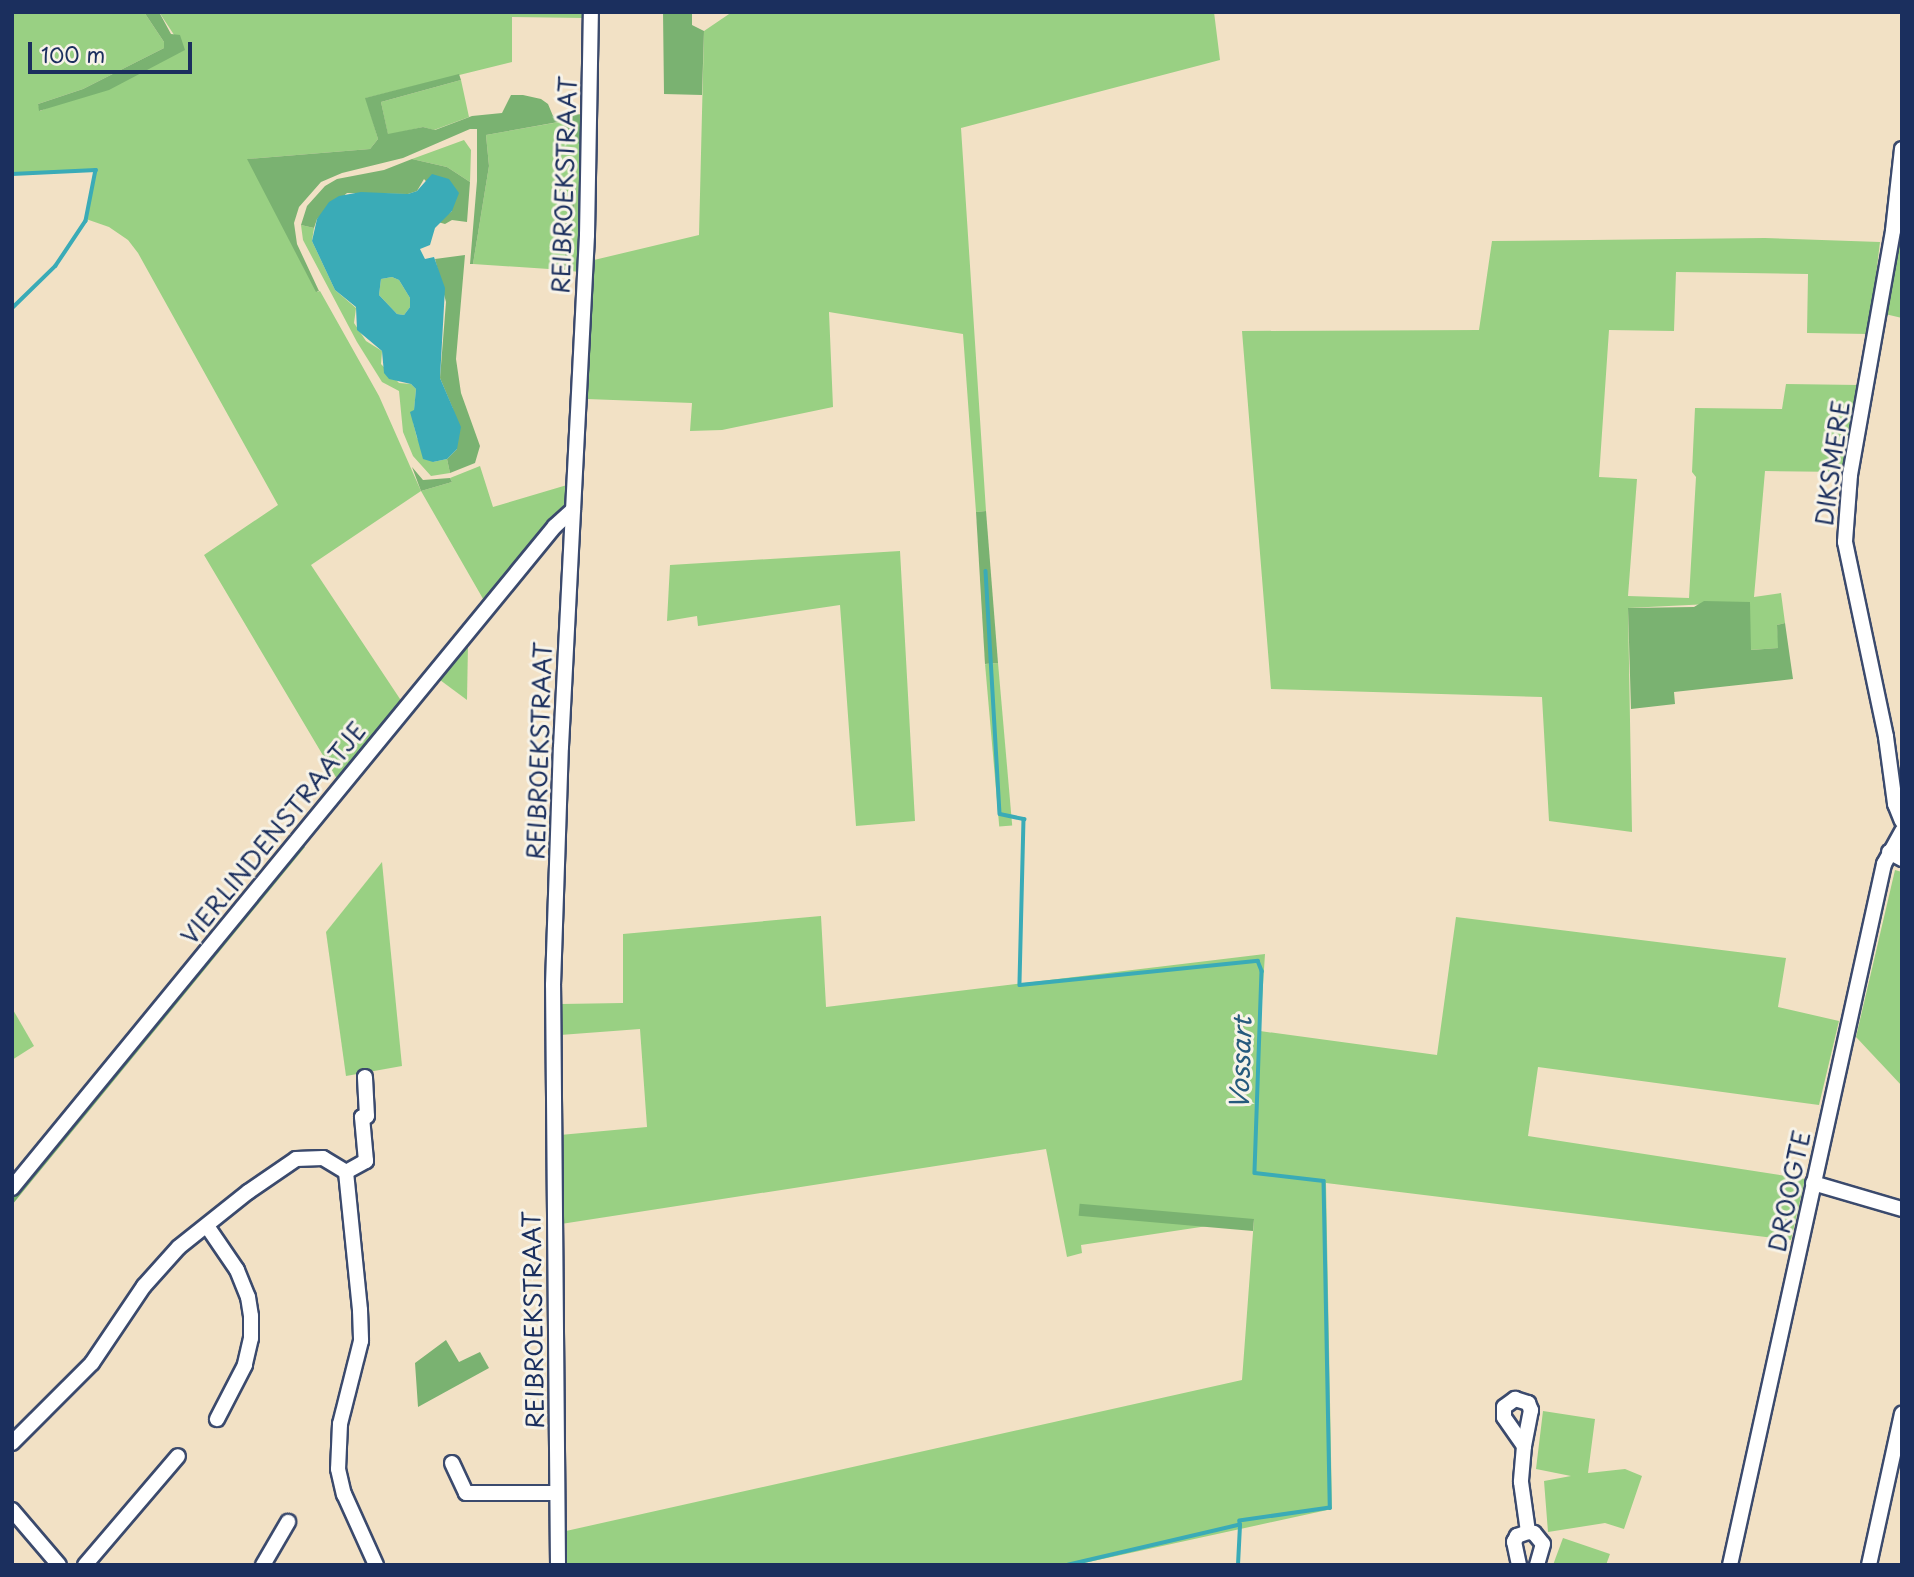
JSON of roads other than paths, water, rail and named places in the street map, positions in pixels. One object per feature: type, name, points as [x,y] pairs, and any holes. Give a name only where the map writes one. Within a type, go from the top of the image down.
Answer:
[{"type":"street","name":"REIBROEKSTRAAT","points":[[558,1565],[553,985],[586,235],[591,12]]},
{"type":"street","name":"DIKSMERE","points":[[1902,149],[1893,231],[1850,475],[1845,542],[1886,737],[1895,804],[1902,821]]},
{"type":"street","name":"VIERLINDENSTRAATJE","points":[[12,1188],[555,526],[573,510]]},
{"type":"street","name":"DROOGTE","points":[[1730,1565],[1884,864],[1895,856],[1902,831]]},
{"type":"street","points":[[346,1172],[366,1161],[362,1117],[367,1116],[365,1077]]},
{"type":"street","points":[[12,1443],[92,1363],[144,1286],[170,1257],[248,1192],[296,1159],[323,1158],[346,1172]]},
{"type":"street","points":[[346,1172],[361,1341],[340,1424],[338,1469],[344,1494],[376,1565]]},
{"type":"street","points":[[1814,1183],[1902,1209]]},
{"type":"street","points":[[207,1226],[237,1270],[248,1297],[251,1316],[251,1338],[245,1365],[217,1419]]},
{"type":"street","points":[[1869,1565],[1901,1422]]},
{"type":"street","points":[[1524,1446],[1521,1482],[1526,1483],[1530,1490],[1533,1519],[1528,1532]]},
{"type":"street","points":[[85,1565],[178,1456]]},
{"type":"street","points":[[452,1463],[466,1493],[557,1493]]},
{"type":"street","points":[[12,1510],[59,1565]]},
{"type":"street","points":[[263,1565],[288,1522]]},
{"type":"street","points":[[1519,1565],[1514,1542],[1517,1536],[1528,1532],[1534,1533],[1543,1544],[1537,1565]]},
{"type":"water","points":[[432,174],[449,179],[459,193],[452,211],[435,228],[430,245],[420,249],[425,259],[434,257],[445,288],[440,378],[461,427],[457,449],[447,459],[433,462],[423,459],[410,412],[414,410],[416,389],[411,384],[389,379],[384,373],[382,351],[357,330],[356,307],[335,290],[312,241],[317,219],[329,202],[339,196],[361,192],[408,194],[417,191]],"holes":[[[392,277],[399,280],[410,298],[410,307],[404,315],[397,314],[379,295],[381,279]]]},
{"type":"waterway","points":[[12,174],[96,170],[86,221],[56,266],[12,309]]},
{"type":"waterway","name":"Vossart","points":[[986,571],[1000,814],[1024,819],[1020,985],[1258,961],[1262,971],[1255,1173],[1324,1181],[1330,1508],[1240,1521],[1240,1525],[1069,1565]]},
{"type":"waterway","points":[[1238,1565],[1240,1525]]}]
